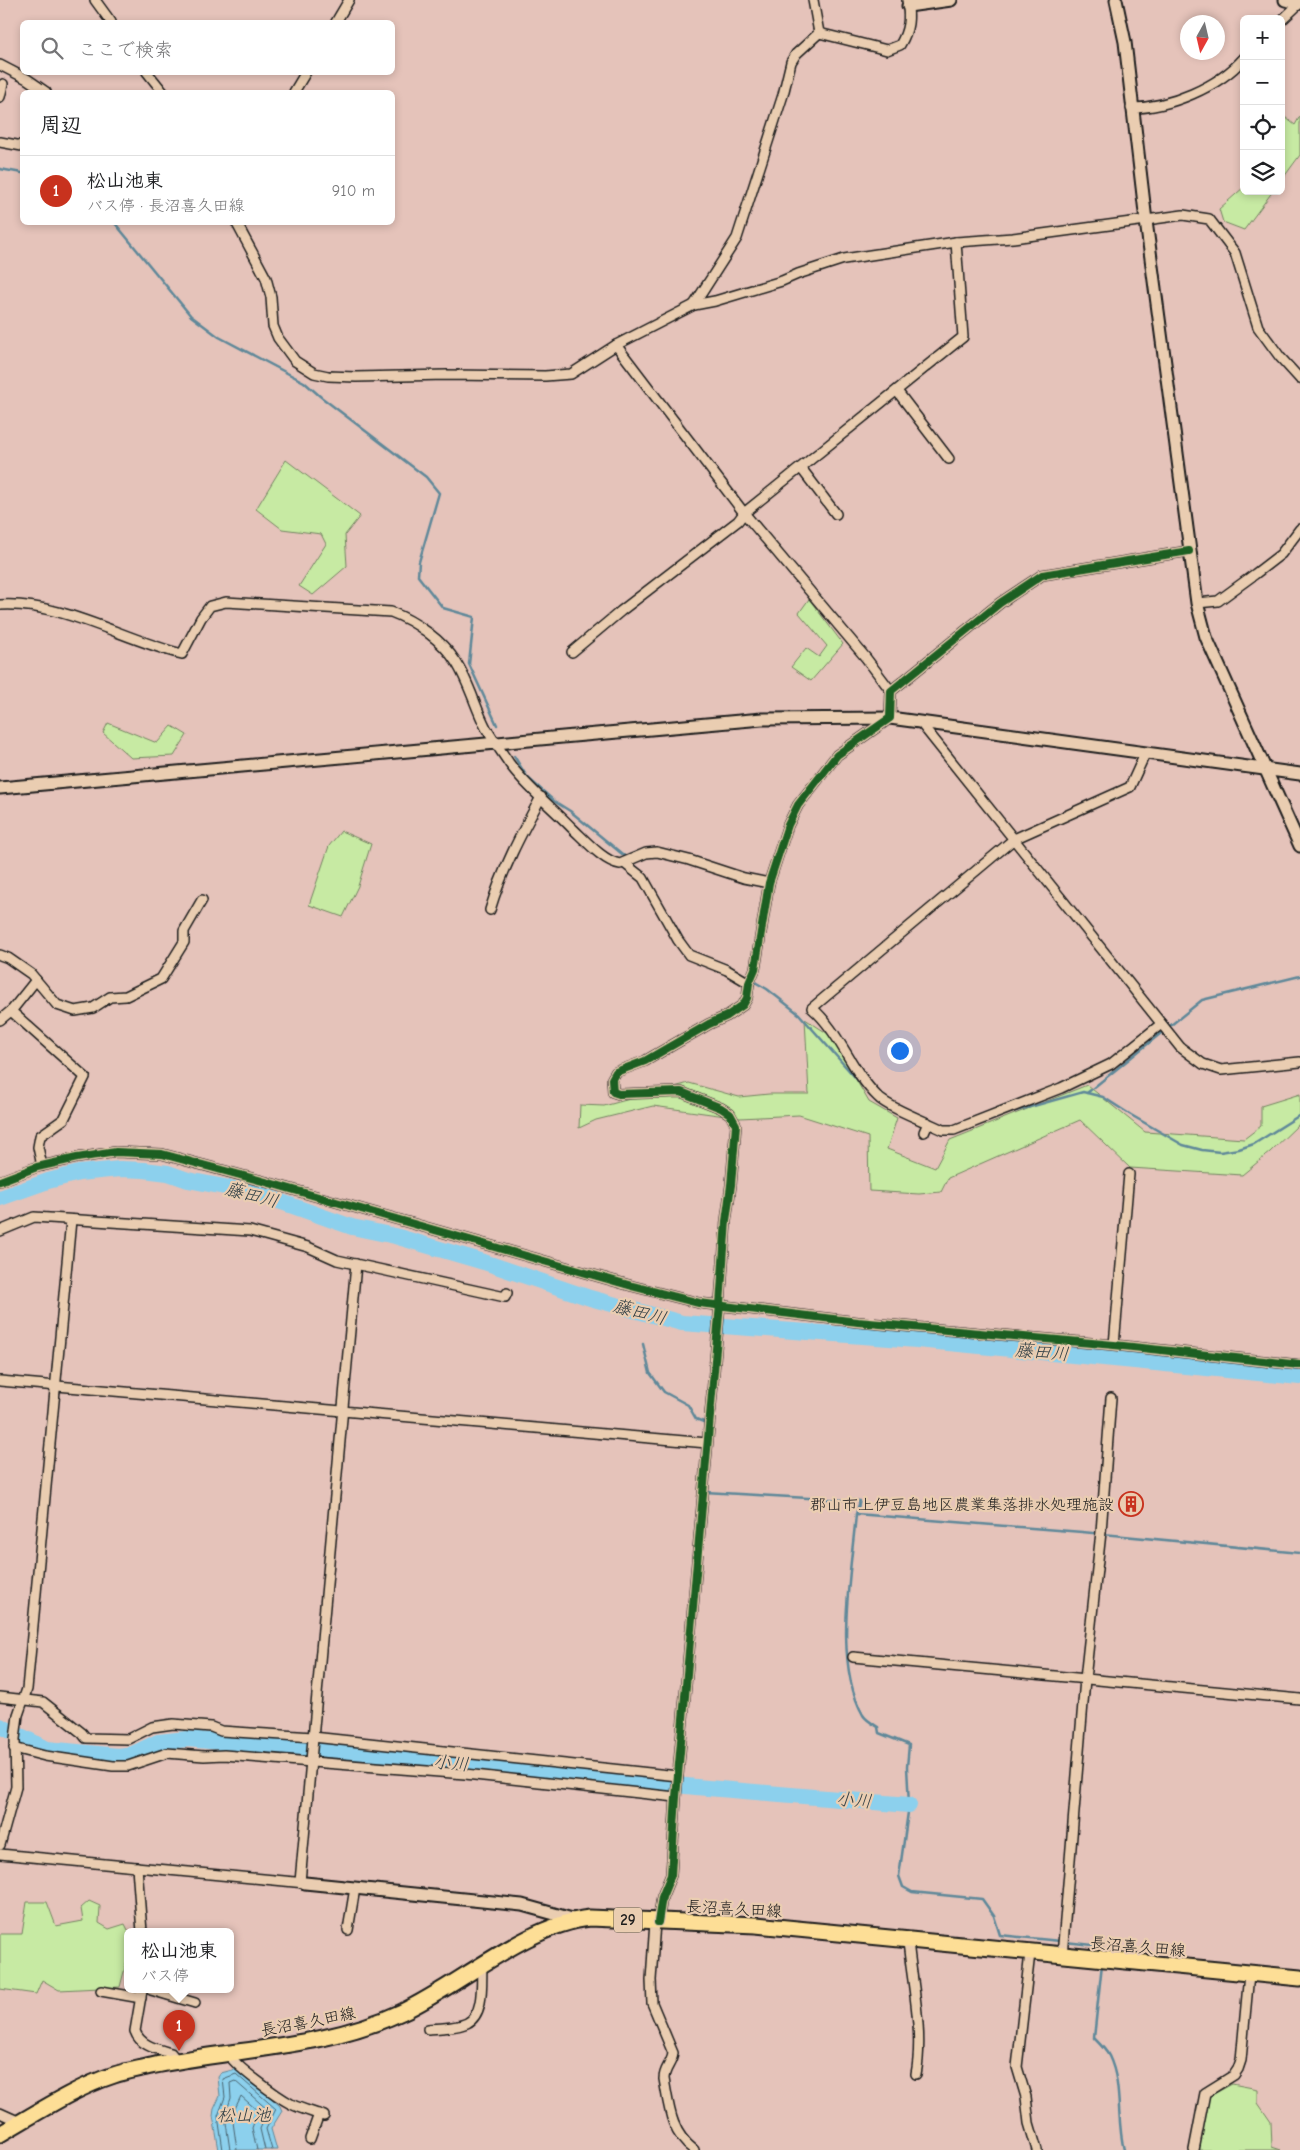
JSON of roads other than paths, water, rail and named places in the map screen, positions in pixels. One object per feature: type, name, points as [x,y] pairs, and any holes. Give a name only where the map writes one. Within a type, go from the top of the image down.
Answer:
[{"type":"main road","name":"長沼喜久田線","points":[[0,2134],[78,2090],[114,2075],[177,2061],[353,2032],[404,2011],[482,1965],[553,1927],[590,1918],[756,1925],[1300,1978]]},
{"type":"street","points":[[95,0],[110,20]]},
{"type":"street","points":[[337,20],[349,0]]},
{"type":"street","points":[[812,0],[819,33]]},
{"type":"street","points":[[819,33],[886,50],[900,45],[908,32],[908,3],[951,0]]},
{"type":"street","points":[[1116,0],[1124,42],[1131,108],[1197,603],[1206,637],[1300,846]]},
{"type":"street","points":[[1285,0],[1300,3]]},
{"type":"street","points":[[1285,17],[1300,3]]},
{"type":"street","points":[[694,305],[737,238],[783,95],[791,62],[796,54],[819,33]]},
{"type":"street","points":[[1131,108],[1144,108],[1187,96],[1215,82],[1242,60]]},
{"type":"street","points":[[0,65],[43,90]]},
{"type":"street","points":[[149,75],[161,90]]},
{"type":"street","points":[[295,90],[304,75]]},
{"type":"street","points":[[0,97],[3,84]]},
{"type":"street","points":[[0,142],[20,146]]},
{"type":"street","points":[[238,225],[266,278],[271,297],[273,326],[278,338],[295,361],[314,373],[328,376],[356,377],[446,375],[545,376],[571,374],[616,345],[694,305],[782,281],[844,259],[956,242],[1013,238],[1146,221],[1182,214],[1209,219],[1235,253],[1258,327],[1280,357],[1300,379]]},
{"type":"street","points":[[572,652],[622,610],[738,521],[744,513],[898,391],[962,337],[956,242]]},
{"type":"street","points":[[616,345],[744,513],[866,658],[890,692],[890,718]]},
{"type":"street","points":[[898,391],[949,459]]},
{"type":"street","points":[[801,468],[836,514]]},
{"type":"street","points":[[1197,603],[1218,601],[1256,574],[1281,554],[1300,529]]},
{"type":"street","points":[[890,692],[1000,603],[1042,575],[1189,552]]},
{"type":"street","points":[[0,605],[12,604],[78,618],[164,650],[182,654],[210,606],[226,602],[391,612],[403,616],[425,631],[457,662],[486,728],[522,778],[589,844],[615,864],[624,863],[646,853],[657,852],[744,878],[769,883]]},
{"type":"street","points":[[0,788],[762,718],[890,718],[1300,774]]},
{"type":"street","points":[[694,2150],[684,2142],[672,2123],[664,2073],[672,2060],[673,2054],[652,2003],[651,1980],[657,1922],[662,1897],[671,1875],[676,1797],[736,1125],[730,1114],[721,1108],[681,1092],[619,1094],[613,1092],[611,1082],[616,1072],[644,1061],[739,1008],[747,998],[749,982],[755,969],[769,883],[788,825],[798,805],[837,755],[890,718]]},
{"type":"street","points":[[920,722],[1180,1048],[1203,1064],[1221,1070],[1300,1062]]},
{"type":"street","points":[[1145,754],[1130,787],[1014,839],[812,1008],[830,1027],[861,1078],[879,1099],[943,1130],[954,1130],[1061,1088],[1112,1064],[1160,1025]]},
{"type":"street","points":[[490,910],[496,888],[515,843],[541,797]]},
{"type":"street","points":[[624,863],[643,878],[689,956],[727,970],[749,982]]},
{"type":"street","points":[[0,955],[8,958],[36,980],[57,1005],[75,1011],[93,1008],[110,997],[126,996],[161,979],[184,942],[184,931],[202,900]]},
{"type":"street","points":[[0,1020],[11,1011],[36,980]]},
{"type":"street","points":[[11,1011],[85,1077],[64,1118],[40,1136],[38,1148],[42,1166]]},
{"type":"street","points":[[924,1132],[928,1123]]},
{"type":"street","points":[[0,1181],[42,1166],[116,1152],[162,1154],[632,1286],[699,1303],[858,1322],[1114,1345],[1300,1365]]},
{"type":"street","points":[[1114,1345],[1129,1174]]},
{"type":"street","points":[[0,1232],[34,1217],[250,1231],[308,1247],[332,1258],[356,1264],[505,1297],[507,1293]]},
{"type":"street","points":[[0,1845],[4,1816],[16,1787],[17,1775],[14,1744],[18,1715],[27,1689],[70,1220]]},
{"type":"street","points":[[303,1882],[311,1761],[356,1264]]},
{"type":"street","points":[[0,1381],[707,1443]]},
{"type":"street","points":[[1062,1956],[1085,1679],[1101,1532],[1111,1398]]},
{"type":"street","points":[[853,1657],[1300,1699]]},
{"type":"street","points":[[0,1697],[44,1702],[86,1738],[128,1739],[152,1727],[173,1724],[265,1735],[314,1737],[678,1776]]},
{"type":"street","points":[[14,1744],[45,1756],[113,1766],[128,1766],[167,1753],[204,1756],[224,1755],[465,1774],[676,1797]]},
{"type":"street","points":[[0,1854],[303,1882],[522,1905],[576,1920]]},
{"type":"street","points":[[137,1867],[142,1928]]},
{"type":"street","points":[[348,1930],[355,1888]]},
{"type":"street","points":[[908,1941],[919,2041],[919,2060],[916,2074]]},
{"type":"street","points":[[1030,1953],[1017,2067],[1026,2097],[1029,2123],[1037,2150]]},
{"type":"street","points":[[428,2029],[466,2024],[474,2018],[478,2009],[482,1965]]},
{"type":"street","points":[[1194,2150],[1205,2093],[1234,2075],[1241,2060],[1249,1974]]},
{"type":"street","points":[[101,1991],[124,1993]]},
{"type":"street","points":[[128,1993],[142,1994],[135,2031],[136,2035],[140,2040],[155,2049],[170,2052],[177,2061]]},
{"type":"street","points":[[161,1993],[195,2003]]},
{"type":"street","points":[[228,2053],[238,2065],[281,2097],[292,2104],[322,2115],[310,2139]]},
{"type":"street","points":[[0,2113],[20,2122]]},
{"type":"water","name":"松山池","points":[[236,2069],[240,2070],[280,2106],[282,2111],[271,2129],[277,2150],[219,2150],[213,2116],[220,2096],[218,2077],[221,2073]]},
{"type":"waterway","points":[[0,169],[20,173]]},
{"type":"waterway","points":[[116,225],[191,316],[219,337],[304,382],[426,477],[439,493],[419,562],[418,576],[443,608],[474,617],[469,664],[497,725]]},
{"type":"waterway","points":[[514,756],[527,777],[554,801],[570,811],[627,858]]},
{"type":"waterway","points":[[631,862],[642,872]]},
{"type":"waterway","points":[[656,893],[681,936]]},
{"type":"waterway","points":[[713,960],[729,966]]},
{"type":"waterway","points":[[1087,1093],[1202,1000],[1300,976]]},
{"type":"waterway","points":[[753,981],[767,989],[799,1014],[877,1102]]},
{"type":"waterway","points":[[1009,1113],[1083,1092],[1103,1097],[1183,1145],[1220,1152],[1254,1144],[1300,1115]]},
{"type":"waterway","name":"藤田川","points":[[0,1198],[48,1181],[79,1173],[120,1169],[168,1173],[188,1180],[256,1193],[352,1227],[395,1236],[484,1262],[590,1298],[682,1323],[917,1340],[1300,1377]]},
{"type":"waterway","points":[[643,1344],[650,1373],[664,1392],[688,1405],[696,1419],[706,1423]]},
{"type":"waterway","points":[[705,1492],[860,1501],[856,1514],[848,1590],[846,1643],[854,1693],[864,1717],[878,1727],[879,1733],[909,1745],[907,1767],[909,1805],[899,1876],[903,1887],[912,1892],[982,1899],[994,1916],[1000,1935],[1060,1941]]},
{"type":"waterway","points":[[856,1514],[1082,1532],[1300,1553]]},
{"type":"waterway","name":"小川","points":[[0,1726],[47,1749],[118,1756],[133,1754],[158,1742],[187,1739],[909,1805]]},
{"type":"waterway","points":[[1065,1942],[1102,1946],[1102,1953]]},
{"type":"waterway","points":[[1102,1964],[1094,2038],[1108,2054],[1113,2067],[1118,2091],[1120,2127],[1124,2150]]},
{"type":"place","name":"郡山市上伊豆島地区農業集落排水処理施設","points":[[1131,1504]]},
{"type":"place","name":"松山池東","points":[[179,2051]]}]
